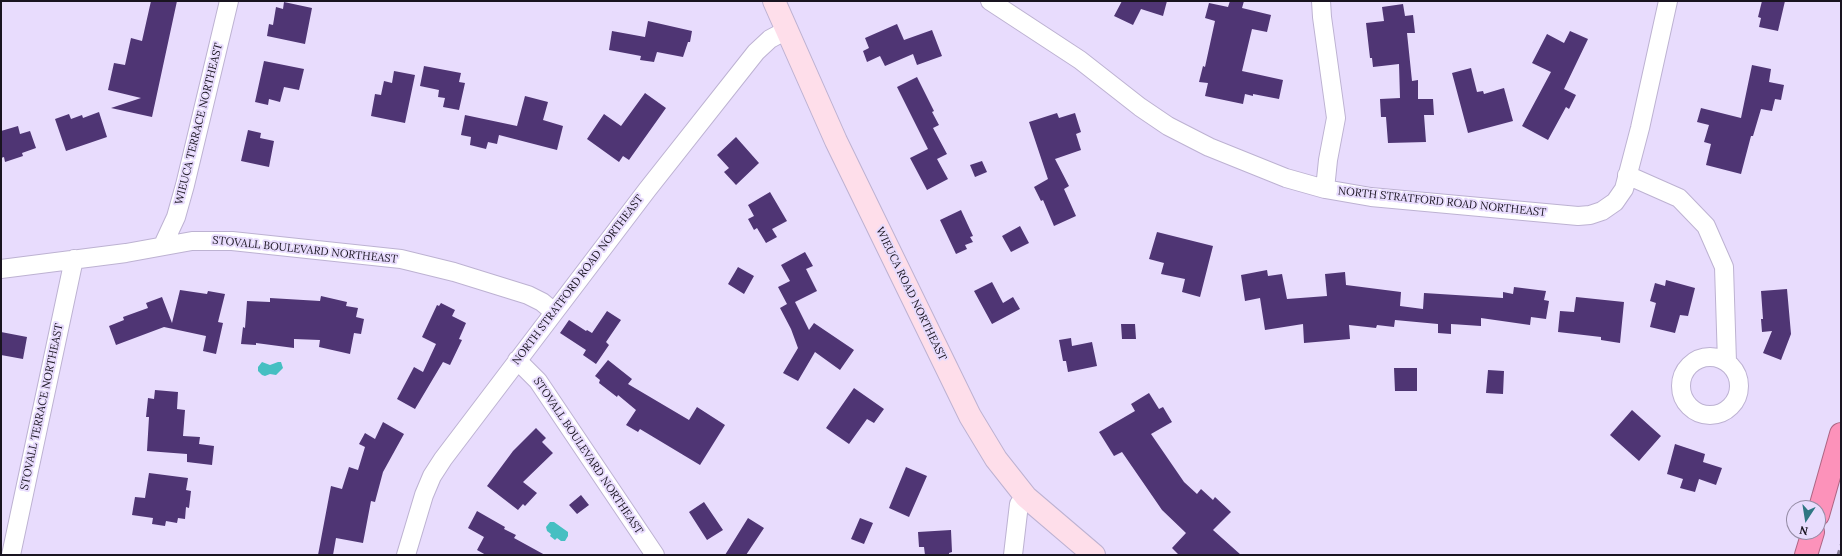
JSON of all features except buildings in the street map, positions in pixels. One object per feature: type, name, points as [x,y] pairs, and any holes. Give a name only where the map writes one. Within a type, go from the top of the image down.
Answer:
[{"type":"highway","points":[[1822,500],[1841,434]]},
{"type":"highway","points":[[1806,555],[1811,540]]},
{"type":"street","name":"WIEUCA TERRACE NORTHEAST","points":[[163,245],[176,217],[186,185],[229,1]]},
{"type":"street","name":"WIEUCA ROAD NORTHEAST","points":[[774,1],[836,141],[970,416],[996,459],[1026,497],[1094,555]]},
{"type":"street","name":"NORTH STRATFORD ROAD NORTHEAST","points":[[990,1],[1080,60],[1140,107],[1168,126],[1222,153],[1286,178],[1325,189],[1370,197],[1578,216],[1590,215],[1602,211],[1615,202],[1624,189],[1640,128],[1668,1]]},
{"type":"street","points":[[1321,1],[1336,118],[1328,160],[1325,189]]},
{"type":"street","name":"NORTH STRATFORD ROAD NORTHEAST","points":[[406,555],[424,495],[432,476],[443,458],[647,190],[756,52],[770,39],[787,30]]},
{"type":"street","points":[[1627,175],[1679,198],[1706,226],[1724,267],[1727,362]]},
{"type":"street","name":"STOVALL BOULEVARD NORTHEAST","points":[[1,268],[126,253],[163,245],[192,241],[232,241],[401,259],[454,272],[528,295],[542,302],[554,312]]},
{"type":"street","name":"STOVALL TERRACE NORTHEAST","points":[[11,555],[74,259]]},
{"type":"street","name":"STOVALL BOULEVARD NORTHEAST","points":[[517,360],[538,381],[655,555]]},
{"type":"street","points":[[1013,555],[1019,504],[1026,497]]},
{"type":"shaded area","points":[[262,362],[270,365],[281,362],[283,368],[276,375],[270,374],[265,376],[258,371],[258,367]]},
{"type":"shaded area","points":[[550,522],[554,522],[568,532],[568,536],[565,541],[561,541],[557,538],[555,540],[550,536],[551,534],[547,531],[546,527]]},
{"type":"railway","points":[[1838,555],[1841,545]]}]
